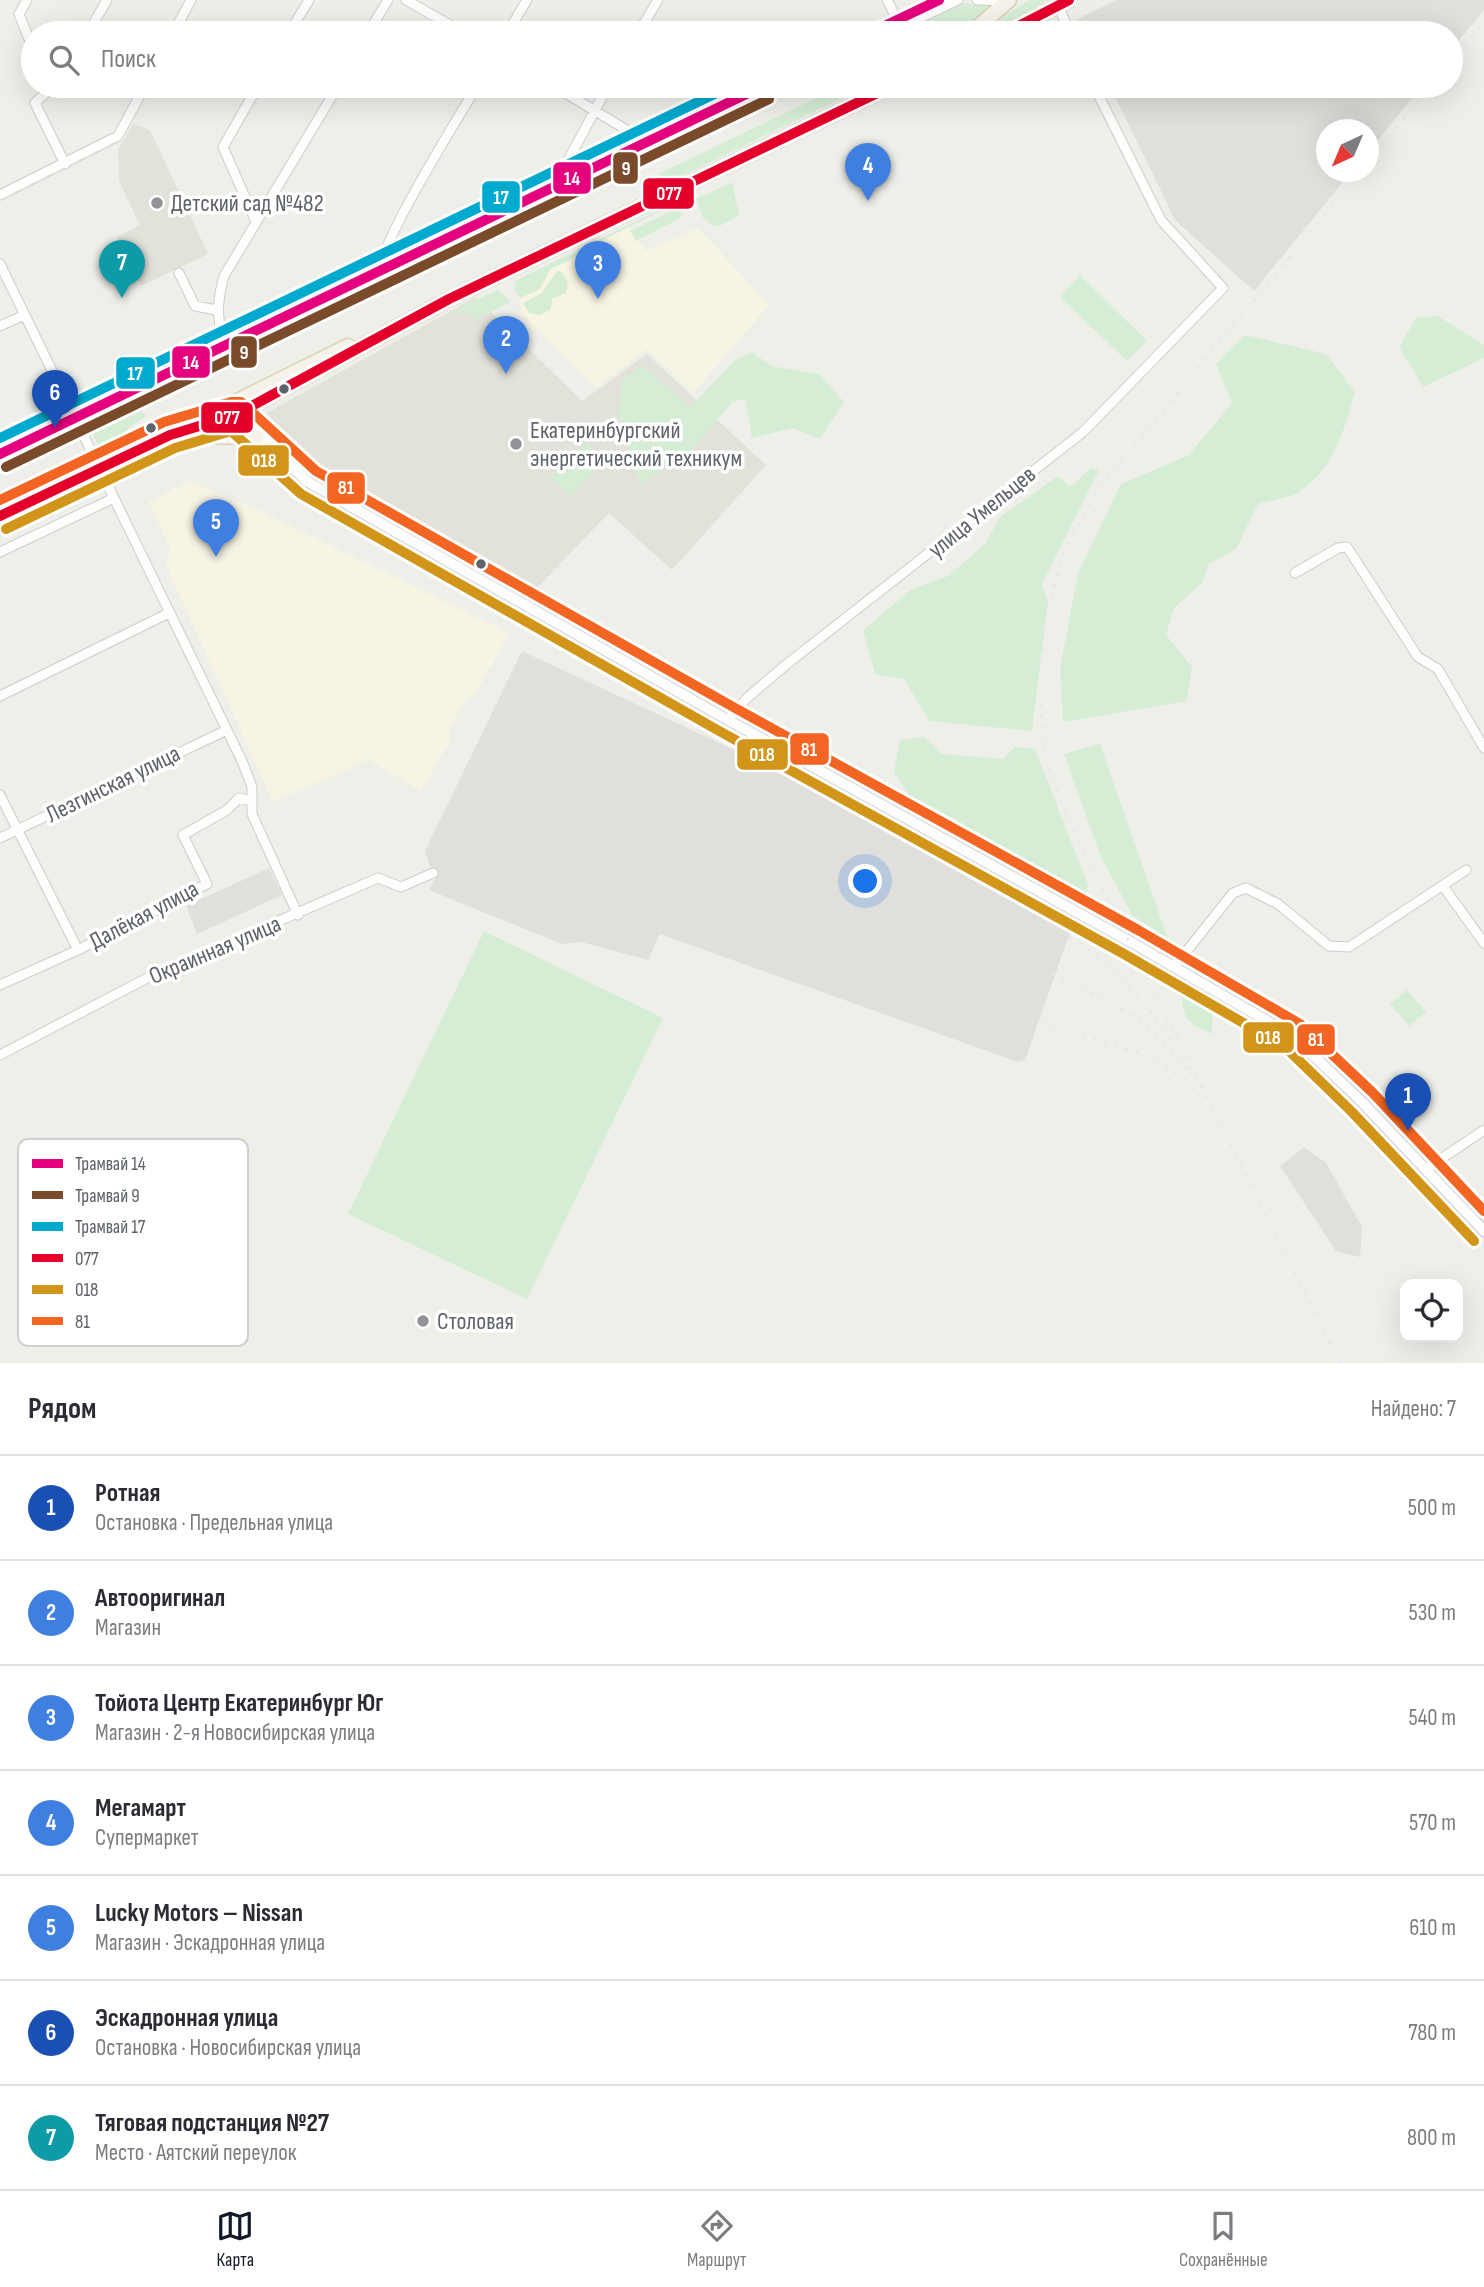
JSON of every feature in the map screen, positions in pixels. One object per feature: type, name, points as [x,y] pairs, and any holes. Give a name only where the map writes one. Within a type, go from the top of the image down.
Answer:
[{"type":"main road","points":[[985,21],[1008,1]]},
{"type":"main road","points":[[1027,21],[1061,2]]},
{"type":"main road","points":[[0,516],[170,435],[312,376],[407,320],[867,98]]},
{"type":"main road","points":[[170,435],[257,437]]},
{"type":"street","points":[[22,21],[19,14],[27,0]]},
{"type":"street","points":[[95,21],[107,0]]},
{"type":"street","points":[[180,21],[191,0]]},
{"type":"street","points":[[296,21],[309,0]]},
{"type":"street","points":[[375,21],[388,0]]},
{"type":"street","points":[[406,0],[443,21]]},
{"type":"street","points":[[514,21],[527,0]]},
{"type":"street","points":[[645,21],[658,0]]},
{"type":"street","points":[[887,0],[898,21]]},
{"type":"street","points":[[914,21],[958,0]]},
{"type":"street","points":[[977,0],[1008,1]]},
{"type":"street","points":[[1061,2],[1067,21]]},
{"type":"street","points":[[40,98],[35,103],[65,164]]},
{"type":"street","points":[[0,195],[118,136],[139,98]]},
{"type":"street","points":[[251,98],[223,147],[256,222]]},
{"type":"street","points":[[229,351],[220,332],[217,310],[224,276],[331,98]]},
{"type":"street","points":[[379,279],[376,273],[390,236],[470,98]]},
{"type":"street","points":[[575,98],[630,132],[641,152]]},
{"type":"street","points":[[564,192],[558,179],[601,98]]},
{"type":"street","points":[[0,462],[564,192],[753,98]]},
{"type":"street","name":"улица Умельцев","points":[[728,720],[747,698],[788,664],[1083,432],[1223,288],[1161,220],[1100,98]]},
{"type":"street","points":[[0,264],[227,730],[252,787],[252,814],[299,915]]},
{"type":"street","points":[[179,273],[195,306],[217,310]]},
{"type":"street","points":[[0,327],[25,315]]},
{"type":"street","points":[[232,410],[257,437],[307,482],[1293,1036],[1426,1168],[1484,1231]]},
{"type":"street","points":[[0,552],[114,498]]},
{"type":"street","points":[[1295,573],[1338,548],[1347,547],[1418,657],[1438,669],[1484,748]]},
{"type":"street","points":[[0,696],[169,613]]},
{"type":"street","name":"Лезгинская улица","points":[[0,838],[227,730]]},
{"type":"street","points":[[0,795],[78,950]]},
{"type":"street","name":"Далёкая улица","points":[[0,985],[78,950],[207,884],[183,835],[227,810],[239,798],[252,801]]},
{"type":"street","points":[[1174,967],[1233,893],[1246,888],[1278,904],[1329,946],[1349,947],[1466,870]]},
{"type":"street","name":"Окраинная улица","points":[[0,1055],[151,976],[299,915],[378,878],[401,887],[433,873]]},
{"type":"street","points":[[1443,886],[1484,943]]},
{"type":"street","points":[[1426,1168],[1484,1130]]},
{"type":"shaded area","points":[[1116,0],[1484,0],[1484,10],[1463,35],[1463,21],[1078,19]]},
{"type":"shaded area","points":[[1116,98],[1412,98],[1379,139],[1379,119],[1316,119],[1316,182],[1343,182],[1254,291],[1175,220]]},
{"type":"shaded area","name":"Детский сад №482","points":[[133,124],[150,130],[208,254],[141,286],[117,237],[140,225],[119,181],[118,150]]},
{"type":"shaded area","points":[[628,227],[646,251],[698,228],[769,305],[693,393],[647,349],[596,388],[521,313],[520,298],[540,289],[550,269]]},
{"type":"shaded area","name":"Екатеринбургский энергетический техникум","points":[[476,297],[582,401],[647,354],[766,465],[672,570],[609,513],[532,593],[387,514],[314,467],[263,415]]},
{"type":"shaded area","points":[[189,481],[265,513],[509,633],[475,695],[466,699],[449,729],[451,739],[421,791],[369,760],[273,802],[166,565],[170,548],[149,502]]},
{"type":"shaded area","points":[[522,651],[840,799],[1072,927],[1025,1060],[1018,1062],[660,934],[648,960],[581,942],[562,944],[429,890],[435,879],[425,851]]},
{"type":"shaded area","points":[[269,868],[282,895],[197,934],[186,906]]},
{"type":"shaded area","points":[[1304,1147],[1326,1163],[1362,1227],[1360,1257],[1336,1251],[1280,1166]]},
{"type":"green space","points":[[1029,0],[1047,0],[1014,21],[997,21]]},
{"type":"green space","points":[[965,3],[989,7],[973,21],[927,21]]},
{"type":"green space","points":[[817,98],[842,98],[663,185],[658,174]]},
{"type":"green space","points":[[732,182],[739,215],[722,225],[712,226],[703,218],[696,199]]},
{"type":"green space","points":[[675,202],[678,203],[586,248],[577,257],[550,269],[540,289],[520,298],[515,290],[515,281]]},
{"type":"green space","points":[[682,206],[681,218],[636,241],[630,231]]},
{"type":"green space","points":[[557,271],[562,272],[568,282],[566,293],[552,299],[551,309],[540,315],[529,313],[523,303],[542,293]]},
{"type":"green space","points":[[1080,275],[1147,341],[1127,361],[1060,297]]},
{"type":"green space","points":[[498,290],[511,302],[474,320],[469,311],[460,315],[456,309]]},
{"type":"green space","points":[[1438,316],[1484,345],[1484,358],[1423,387],[1399,347],[1416,318]]},
{"type":"green space","points":[[1245,335],[1326,354],[1355,392],[1336,447],[1322,471],[1300,491],[1258,504],[1236,549],[1209,564],[1202,583],[1174,608],[1166,635],[1192,667],[1187,701],[1063,722],[1060,669],[1078,573],[1121,484],[1189,455],[1232,403],[1216,364]]},
{"type":"green space","points":[[752,352],[771,366],[819,374],[844,402],[820,439],[793,428],[752,438],[745,399],[732,402],[688,455],[669,463],[642,484],[627,460],[631,429],[618,418],[622,380],[642,366],[690,407],[735,360]]},
{"type":"green space","points":[[148,397],[151,398],[137,407],[146,416],[100,449],[88,425]]},
{"type":"green space","points":[[586,442],[604,461],[570,496],[551,477]]},
{"type":"green space","points":[[1091,468],[1099,470],[1042,584],[1048,601],[1032,731],[929,721],[904,679],[875,674],[863,630],[912,589],[948,576],[985,544],[1000,517],[1058,476],[1070,487]]},
{"type":"green space","points":[[924,737],[942,754],[1003,759],[1015,747],[1035,749],[1088,885],[1085,903],[920,810],[894,773],[900,740]]},
{"type":"green space","points":[[1100,744],[1168,939],[1132,915],[1100,855],[1064,754]]},
{"type":"green space","points":[[484,931],[663,1018],[527,1299],[348,1214]]},
{"type":"green space","points":[[1183,983],[1213,996],[1212,1034],[1189,1021],[1183,1009]]},
{"type":"green space","points":[[1407,990],[1426,1012],[1409,1026],[1390,1004]]},
{"type":"railway","points":[[1463,48],[1484,22]]},
{"type":"railway","points":[[1379,149],[1422,98]]},
{"type":"railway","points":[[1340,1363],[1077,838],[1044,758],[1040,690],[1045,619],[1065,548],[1103,483],[1352,182]]},
{"type":"railway","points":[[520,713],[672,773],[728,802],[1068,936],[1115,971],[1150,1012],[1173,1045]]},
{"type":"railway","points":[[572,746],[636,769]]},
{"type":"railway","points":[[731,911],[1040,1022],[1152,1057],[1189,1082],[1200,1096]]},
{"type":"railway","points":[[897,916],[1033,966],[1103,998],[1156,1035],[1192,1075]]},
{"type":"tram line","name":"14","points":[[895,21],[939,0]]},
{"type":"tram line","name":"17","points":[[0,438],[706,98]]},
{"type":"tram line","name":"14","points":[[0,454],[738,98]]},
{"type":"tram line","name":"9","points":[[6,467],[769,99]]},
{"type":"transit line","name":"077","points":[[1028,21],[1069,0]]},
{"type":"transit line","name":"077","points":[[0,516],[170,435],[235,415],[449,299],[867,98]]},
{"type":"transit line","name":"81","points":[[0,500],[164,422],[231,402],[241,402],[316,471],[735,708],[1138,930],[1300,1024],[1372,1092],[1484,1211]]},
{"type":"transit line","name":"018","points":[[6,529],[175,448],[231,431],[301,494],[721,732],[1124,954],[1285,1047],[1352,1112],[1474,1241]]},
{"type":"place","name":"Мегамарт","points":[[868,201]]},
{"type":"place","name":"Детский сад №482","points":[[157,203]]},
{"type":"place","name":"Тяговая подстанция №27","points":[[122,298]]},
{"type":"place","name":"Тойота Центр Екатеринбург Юг","points":[[598,299]]},
{"type":"place","name":"Автооригинал","points":[[506,374]]},
{"type":"place","name":"Эскадронная улица","points":[[55,428]]},
{"type":"place","name":"Екатеринбургский энергетический техникум","points":[[516,444]]},
{"type":"place","name":"Lucky Motors – Nissan","points":[[216,557]]},
{"type":"place","name":"Ротная","points":[[1408,1131]]},
{"type":"place","name":"Столовая","points":[[423,1321]]}]
